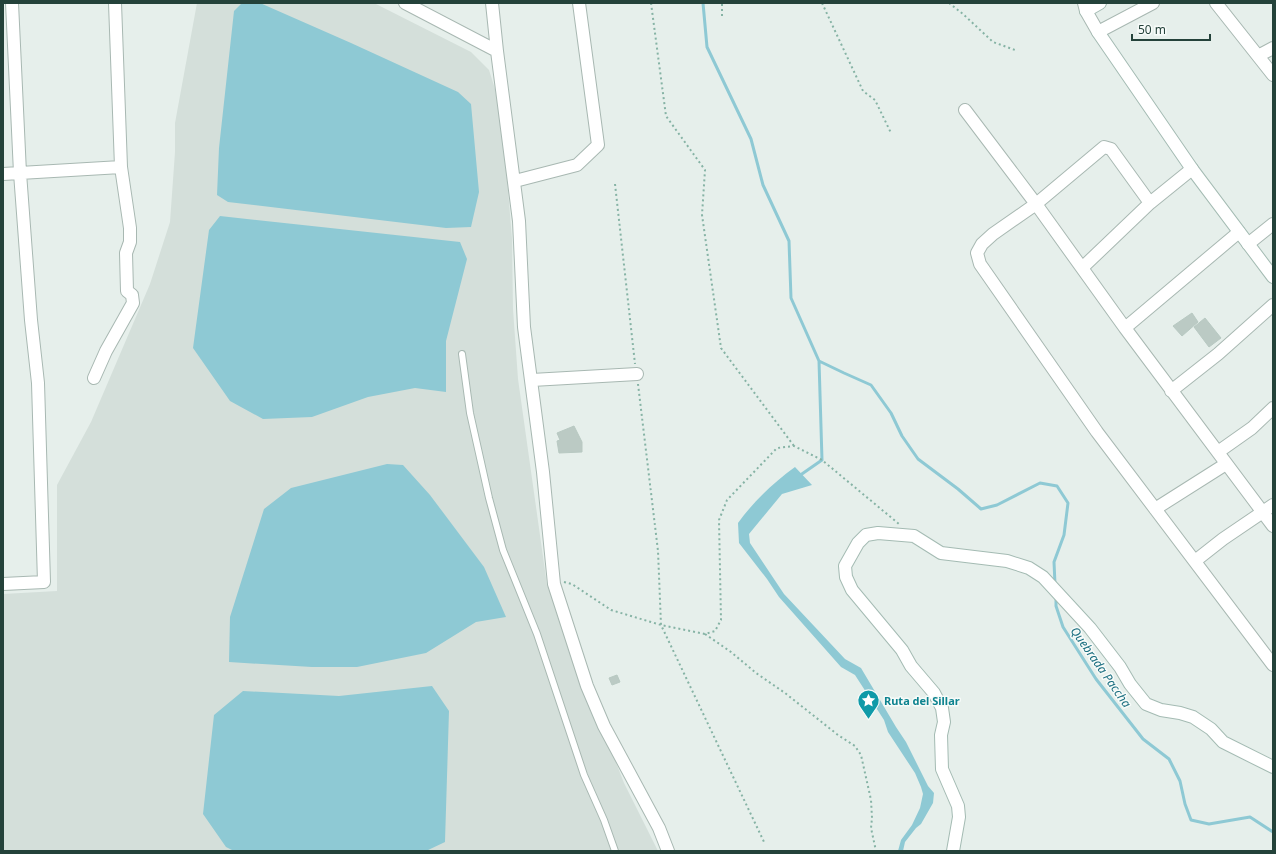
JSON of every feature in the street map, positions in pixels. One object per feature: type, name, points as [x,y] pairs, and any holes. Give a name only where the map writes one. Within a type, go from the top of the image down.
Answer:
[{"type":"street","points":[[3,584],[44,582],[38,383],[31,320],[20,173],[12,3]]},
{"type":"street","points":[[94,378],[106,350],[134,303],[132,295],[127,291],[126,253],[130,242],[130,228],[121,167],[115,3]]},
{"type":"street","points":[[405,3],[497,51]]},
{"type":"street","points":[[492,3],[515,181],[519,221],[524,327],[532,380],[554,584],[587,686],[604,726],[659,828],[668,851]]},
{"type":"street","points":[[515,181],[577,165],[598,145],[579,3]]},
{"type":"street","points":[[1100,3],[1085,7],[1098,32],[1192,169],[1273,277]]},
{"type":"street","points":[[1098,32],[1153,3]]},
{"type":"street","points":[[1216,3],[1273,75]]},
{"type":"street","points":[[1258,56],[1273,48]]},
{"type":"street","points":[[965,110],[1036,204],[1171,391],[1273,526]]},
{"type":"street","points":[[1150,203],[1111,149],[1104,147],[1036,204],[993,234],[982,244],[977,252],[980,264],[1097,432],[1273,665]]},
{"type":"street","points":[[3,174],[121,167]]},
{"type":"street","points":[[1082,268],[1150,203],[1192,169]]},
{"type":"street","points":[[1248,244],[1273,224]]},
{"type":"street","points":[[1125,328],[1239,232]]},
{"type":"street","points":[[1171,391],[1218,354],[1273,305]]},
{"type":"street","points":[[532,380],[636,374]]},
{"type":"street","points":[[1218,452],[1252,428],[1273,408]]},
{"type":"street","points":[[1155,509],[1189,486],[1226,464]]},
{"type":"street","points":[[1195,561],[1223,539],[1273,505]]},
{"type":"street","points":[[953,851],[959,811],[942,769],[941,735],[944,722],[942,708],[934,693],[911,666],[902,650],[852,590],[846,577],[845,566],[858,543],[866,535],[878,533],[914,536],[941,553],[1007,562],[1029,568],[1043,577],[1090,628],[1146,704],[1161,710],[1193,717],[1211,728],[1223,742],[1273,767]]},
{"type":"lane","points":[[462,354],[470,413],[489,498],[503,550],[537,634],[584,775],[604,820],[615,851]]},
{"type":"path","points":[[651,3],[666,116],[705,170],[702,215],[721,348],[794,446],[822,460],[914,536]]},
{"type":"path","points":[[722,3],[722,16]]},
{"type":"path","points":[[822,3],[863,91],[876,100],[891,133]]},
{"type":"path","points":[[949,3],[993,42],[1015,50]]},
{"type":"path","points":[[615,184],[636,374],[658,551],[661,625],[765,844]]},
{"type":"path","points":[[705,634],[716,631],[721,620],[719,520],[727,500],[777,448],[794,446]]},
{"type":"path","points":[[554,584],[562,581],[572,584],[611,610],[661,625],[705,634],[785,693],[838,735],[855,746],[861,755],[871,800],[871,828],[876,851]]},
{"type":"shaded area","points":[[197,3],[374,3],[471,52],[489,70],[495,89],[505,153],[512,239],[513,309],[518,379],[547,585],[624,783],[658,851],[3,851],[3,594],[57,591],[57,485],[91,422],[150,284],[170,222],[175,152],[175,123]]},
{"type":"water","points":[[242,3],[260,3],[351,43],[458,92],[471,104],[479,192],[471,227],[446,228],[228,202],[217,195],[219,148],[234,11]]},
{"type":"water","points":[[220,216],[460,242],[467,259],[446,341],[446,392],[415,388],[368,397],[312,417],[263,419],[230,401],[193,348],[209,230]]},
{"type":"water","points":[[387,464],[403,465],[430,495],[484,567],[506,617],[476,622],[426,653],[357,667],[312,667],[229,662],[230,617],[264,509],[291,488]]},
{"type":"water","points":[[795,467],[812,485],[782,494],[749,534],[750,543],[784,594],[845,659],[861,668],[906,742],[928,786],[934,793],[933,803],[921,824],[905,842],[903,851],[898,851],[901,840],[912,825],[920,808],[923,794],[915,773],[888,732],[884,720],[855,675],[841,667],[779,597],[739,543],[738,523],[764,493]]},
{"type":"water","points":[[432,686],[449,711],[445,842],[426,851],[234,851],[226,847],[203,814],[214,715],[243,691],[339,696]]},
{"type":"building","points":[[1192,313],[1198,322],[1182,336],[1173,326]]},
{"type":"building","points":[[1205,318],[1221,338],[1209,347],[1194,327]]},
{"type":"building","points":[[574,426],[582,442],[582,452],[559,453],[557,441],[560,440],[557,433]]},
{"type":"building","points":[[617,675],[620,682],[612,685],[609,678]]},
{"type":"waterway","points":[[703,3],[707,47],[751,139],[763,185],[789,241],[791,298],[819,361],[822,460],[799,476]]},
{"type":"waterway","name":"Quebrada Paccha","points":[[819,361],[871,385],[891,413],[902,436],[918,459],[958,489],[981,509],[997,505],[1040,483],[1057,486],[1068,503],[1064,535],[1054,562],[1055,584]]},
{"type":"waterway","name":"Quebrada Paccha","points":[[1056,597],[1056,606],[1063,627],[1096,679],[1143,739],[1169,759],[1180,781],[1185,804],[1191,820],[1209,824],[1250,817],[1273,832]]},
{"type":"place","name":"Ruta del Sillar","points":[[868,720]]}]
